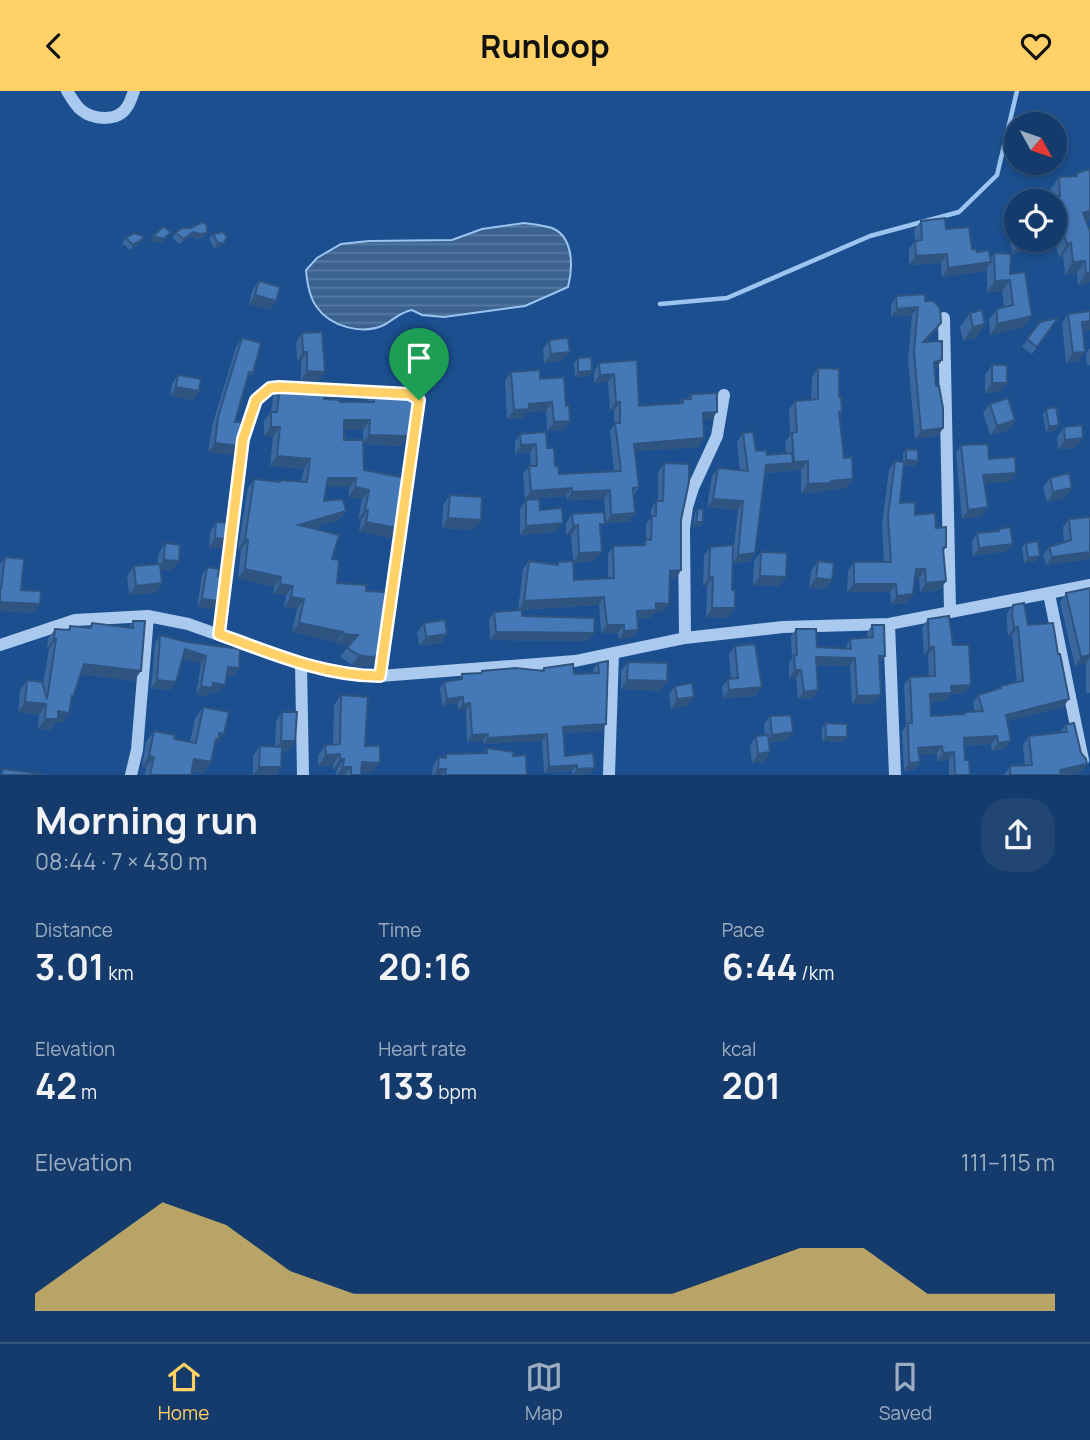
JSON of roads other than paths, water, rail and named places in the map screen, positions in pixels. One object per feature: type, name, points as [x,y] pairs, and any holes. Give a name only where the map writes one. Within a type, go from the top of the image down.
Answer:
[{"type":"street","points":[[67,91],[80,109],[102,118],[119,116],[127,108],[134,91]]},
{"type":"street","points":[[944,318],[950,610]]},
{"type":"street","points":[[219,634],[243,439],[256,400],[270,388],[410,394],[419,400],[380,676]]},
{"type":"street","points":[[685,638],[684,529],[687,507],[717,436],[724,395]]},
{"type":"street","points":[[0,645],[75,620],[148,616],[188,624],[302,664],[362,676],[380,676],[575,661],[685,638],[783,627],[888,624],[1090,585]]},
{"type":"street","points":[[1049,594],[1083,760]]},
{"type":"street","points":[[131,775],[137,750],[148,616]]},
{"type":"street","points":[[888,624],[895,775]]},
{"type":"street","points":[[609,775],[613,653]]},
{"type":"street","points":[[302,664],[303,775]]},
{"type":"water","points":[[524,223],[549,227],[559,232],[568,246],[571,262],[568,287],[525,306],[444,317],[422,315],[412,310],[384,325],[357,329],[329,319],[316,306],[310,293],[306,270],[317,258],[341,244],[452,240],[482,229]]},
{"type":"waterway","points":[[660,304],[727,298],[870,236],[959,212],[997,175],[1017,91]]}]
